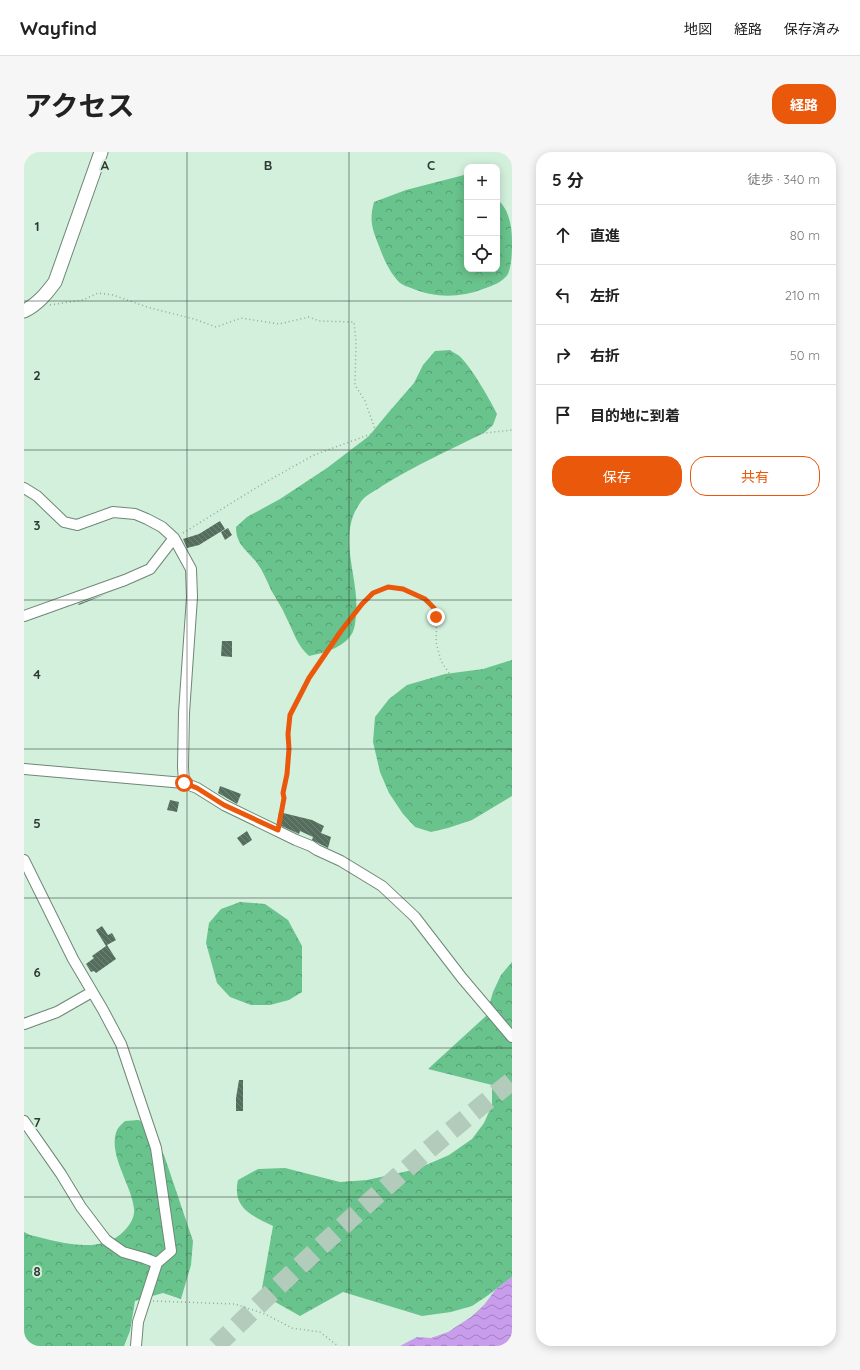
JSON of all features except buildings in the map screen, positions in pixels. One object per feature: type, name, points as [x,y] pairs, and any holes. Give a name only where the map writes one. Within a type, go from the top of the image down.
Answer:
[{"type":"street","points":[[28,309],[44,296],[55,282],[101,152]]},
{"type":"street","points":[[24,488],[37,496],[64,522],[77,525],[113,512],[135,514],[147,519],[162,527],[174,538],[191,569],[192,597],[184,713],[184,783]]},
{"type":"street","points":[[24,616],[124,580],[150,569],[174,538]]},
{"type":"street","points":[[24,769],[184,783],[197,788],[224,805],[341,861],[382,886],[415,918],[462,978],[512,1037]]},
{"type":"street","points":[[24,860],[73,960],[121,1044],[156,1148],[171,1251],[157,1263],[138,1322],[136,1346]]},
{"type":"street","points":[[24,1024],[56,1012],[92,992]]},
{"type":"street","points":[[24,1122],[61,1174],[81,1207],[106,1240],[123,1252],[157,1263]]},
{"type":"path","points":[[28,309],[83,300],[98,293],[113,295],[147,307],[216,326],[241,318],[279,324],[309,317],[319,321],[354,322],[356,342],[356,385],[365,401],[376,432]]},
{"type":"path","points":[[174,538],[264,483],[314,455],[401,423],[431,432],[449,431],[498,433],[512,430]]},
{"type":"path","points":[[278,830],[287,774],[290,715],[309,678],[341,631],[362,604],[373,593],[388,587],[403,589],[425,599],[434,608],[436,617],[436,642],[441,661],[451,676],[473,684],[512,694]]},
{"type":"path","points":[[144,1301],[235,1304],[265,1314],[292,1328],[320,1332],[338,1346]]},
{"type":"green space","points":[[464,175],[464,272],[500,272],[500,202],[509,218],[512,241],[512,258],[506,277],[490,287],[465,294],[447,296],[429,294],[401,284],[393,275],[383,256],[372,224],[372,209],[374,202],[406,190]]},
{"type":"green space","points":[[450,350],[463,359],[490,400],[497,414],[493,425],[484,433],[432,458],[394,479],[362,500],[353,516],[349,544],[356,601],[354,630],[345,642],[336,648],[309,656],[298,642],[261,569],[240,543],[236,533],[236,527],[247,517],[280,499],[327,468],[369,436],[414,383],[423,365],[435,351]]},
{"type":"green space","points":[[512,660],[512,796],[472,820],[448,828],[431,832],[415,827],[403,814],[389,793],[380,772],[373,742],[375,717],[389,699],[407,685],[445,674],[483,669]]},
{"type":"green space","points":[[240,902],[265,904],[288,920],[302,946],[302,992],[289,1000],[270,1005],[251,1005],[230,997],[217,983],[206,943],[209,923],[221,909]]},
{"type":"green space","points":[[512,962],[512,1277],[472,1306],[451,1312],[422,1316],[343,1292],[300,1316],[261,1294],[273,1226],[251,1214],[241,1204],[237,1190],[238,1180],[258,1169],[285,1168],[340,1182],[367,1180],[417,1169],[449,1155],[472,1139],[484,1123],[492,1105],[492,1085],[428,1069],[486,1016],[493,992],[501,975]]},
{"type":"green space","points":[[139,1120],[150,1130],[164,1155],[193,1241],[191,1265],[181,1299],[163,1293],[135,1301],[130,1331],[124,1346],[24,1346],[24,1232],[54,1241],[80,1245],[92,1245],[104,1243],[115,1238],[125,1230],[132,1221],[134,1209],[129,1190],[117,1159],[115,1139],[117,1130],[125,1121]]},
{"type":"water","points":[[512,1277],[512,1346],[400,1346],[417,1337],[431,1338],[448,1332],[471,1317],[484,1305],[496,1289]]},
{"type":"tunnel","points":[[216,1346],[361,1210],[435,1144],[512,1081]]},
{"type":"route","points":[[184,783],[197,788],[224,805],[278,830],[287,774],[290,715],[309,678],[341,631],[362,604],[373,593],[388,587],[403,589],[425,599],[434,608],[436,617]]}]
